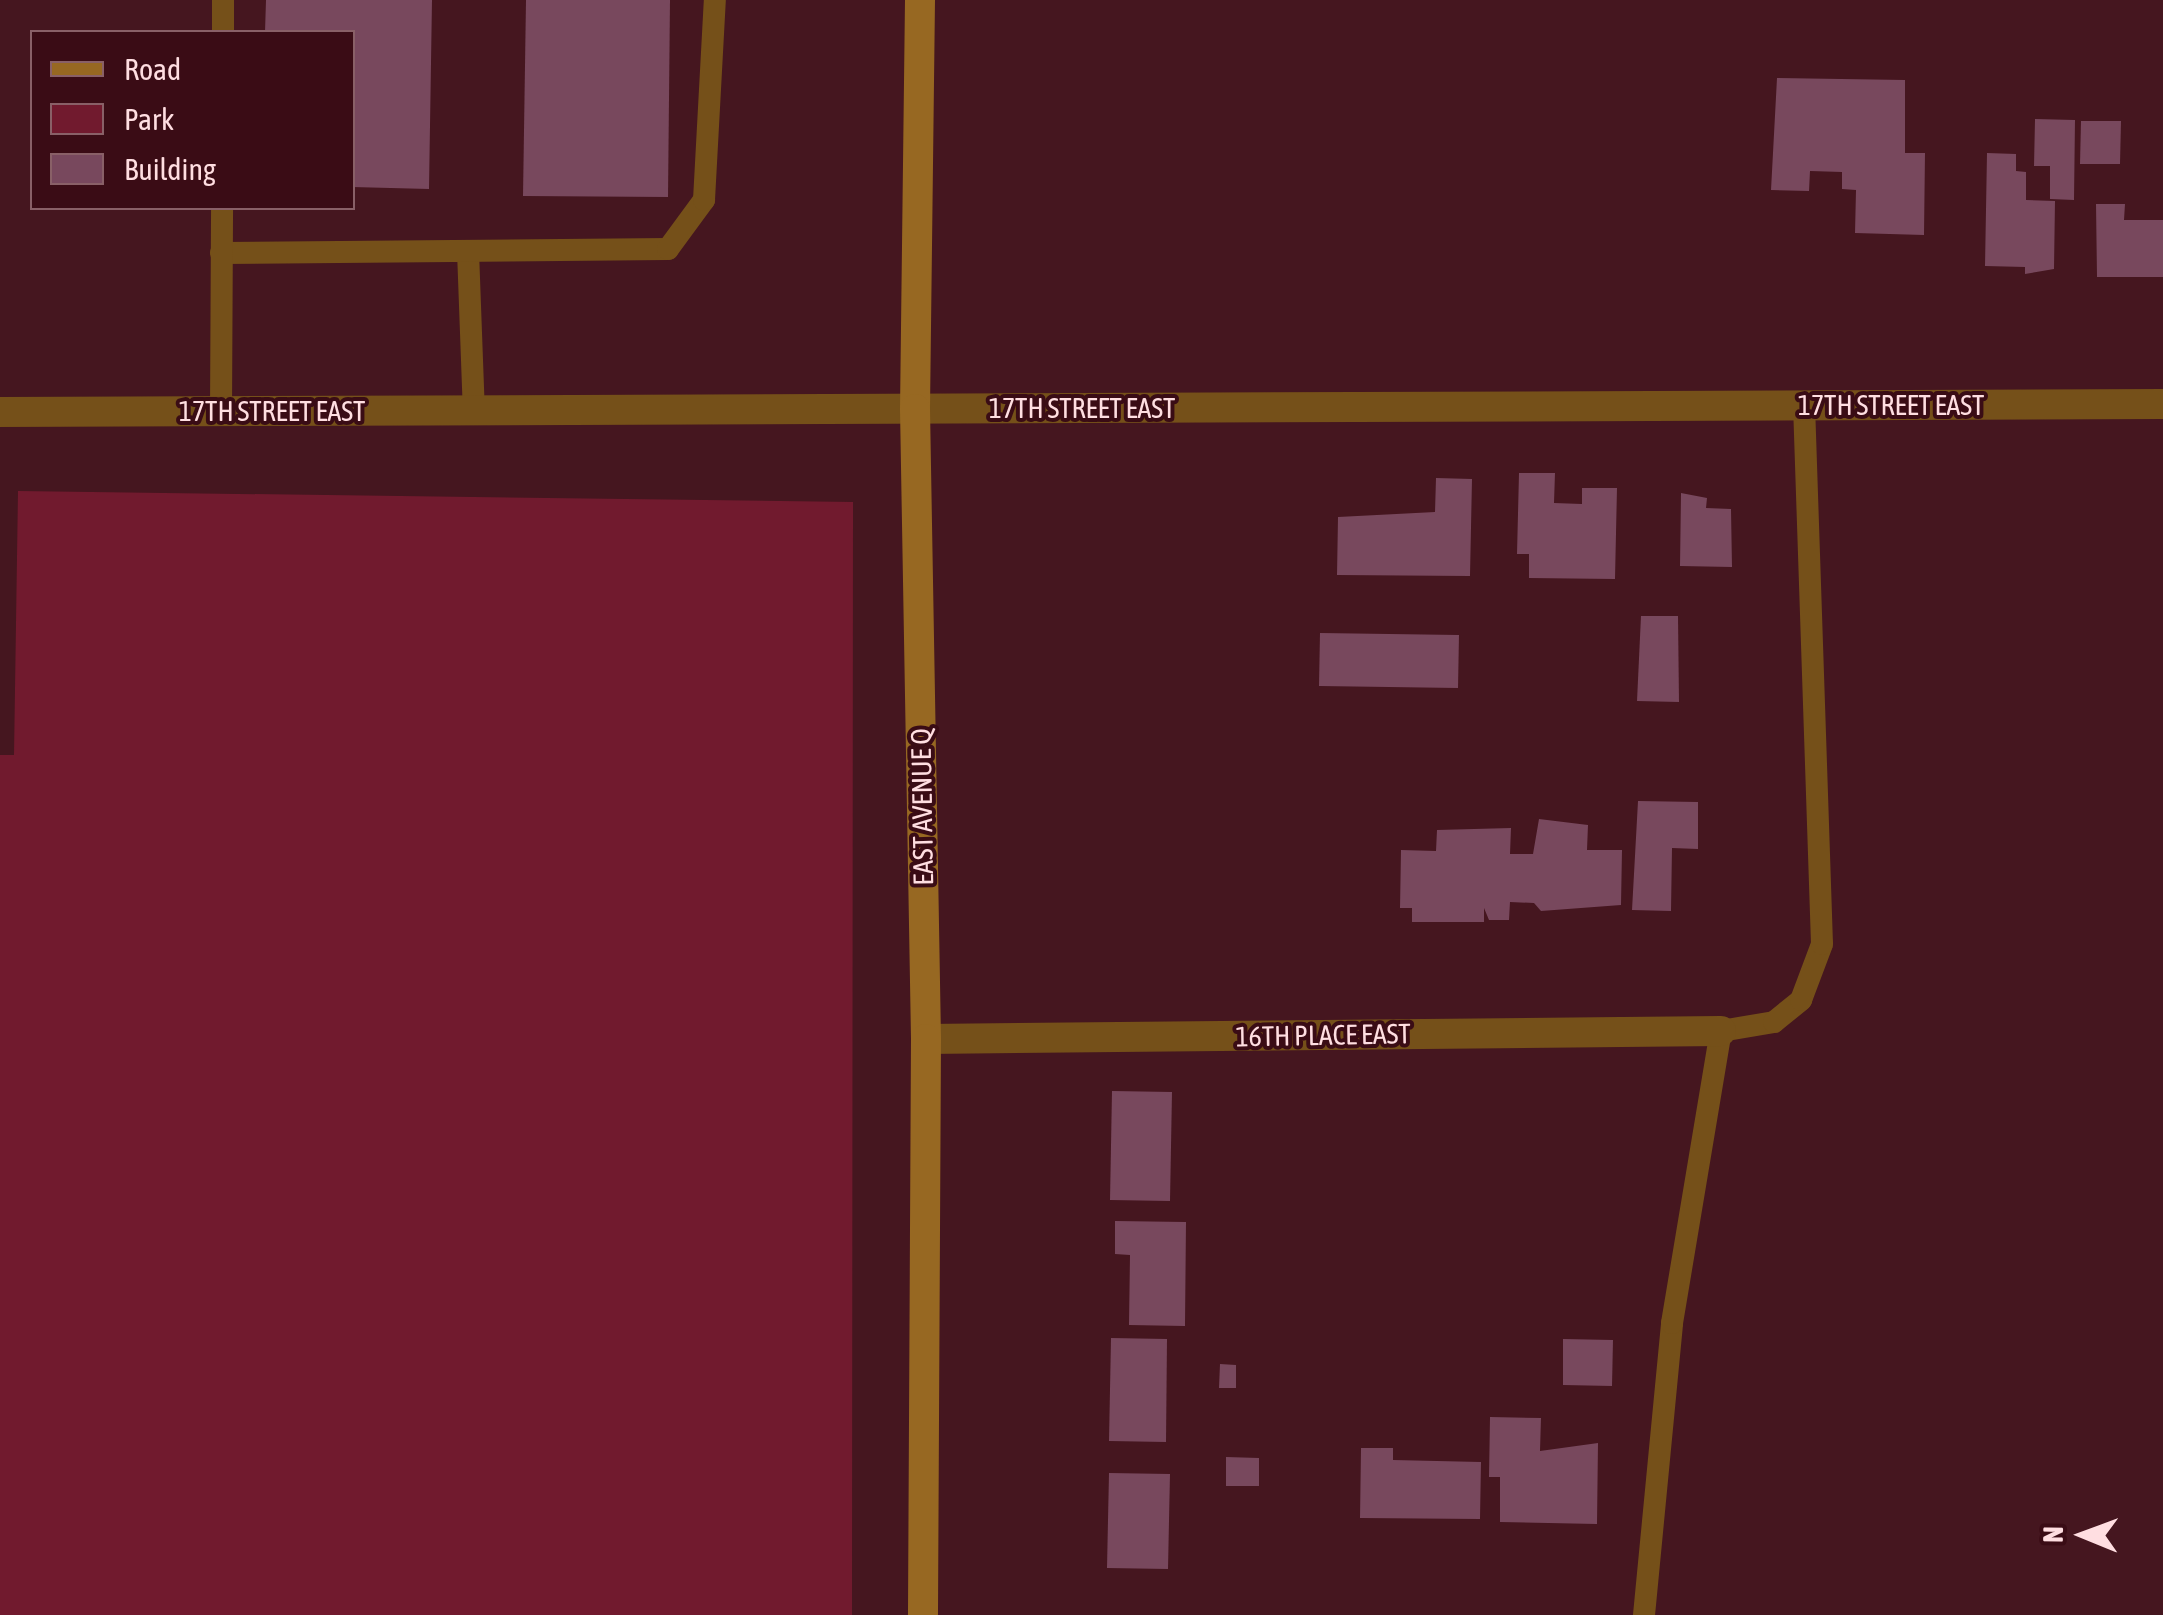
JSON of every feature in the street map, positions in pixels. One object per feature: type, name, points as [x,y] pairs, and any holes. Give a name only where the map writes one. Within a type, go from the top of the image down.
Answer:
[{"type":"main road","name":"EAST AVENUE Q","points":[[920,0],[915,409],[926,1038],[923,1615]]},
{"type":"street","name":"17TH STREET EAST","points":[[0,412],[2163,404]]},
{"type":"street","name":"16TH PLACE EAST","points":[[926,1038],[1721,1032]]},
{"type":"lane","points":[[223,0],[223,30]]},
{"type":"lane","points":[[221,253],[668,250],[704,200],[715,0]]},
{"type":"lane","points":[[221,411],[222,210]]},
{"type":"lane","points":[[468,251],[474,411]]},
{"type":"lane","points":[[1644,1615],[1672,1323],[1721,1032],[1774,1022],[1801,1000],[1822,944],[1804,405]]},
{"type":"green space","points":[[18,491],[853,502],[852,1615],[0,1615],[0,755],[14,755]]},
{"type":"building","points":[[266,0],[432,0],[429,189],[355,187],[355,30],[265,30]]},
{"type":"building","points":[[526,0],[670,0],[668,197],[523,196]]},
{"type":"building","points":[[1777,78],[1905,80],[1905,153],[1925,153],[1924,235],[1855,233],[1856,190],[1842,189],[1842,172],[1810,171],[1809,191],[1771,190]]},
{"type":"building","points":[[2035,119],[2075,120],[2074,200],[2050,199],[2050,166],[2034,166]]},
{"type":"building","points":[[2081,121],[2121,121],[2120,164],[2080,164]]},
{"type":"building","points":[[1987,153],[2016,154],[2016,171],[2026,172],[2026,200],[2055,201],[2054,269],[2025,274],[2025,267],[1985,266]]},
{"type":"building","points":[[2096,204],[2125,204],[2124,220],[2163,220],[2163,277],[2097,277]]},
{"type":"building","points":[[1519,473],[1555,473],[1554,503],[1582,504],[1582,488],[1617,488],[1615,579],[1529,578],[1529,554],[1517,554]]},
{"type":"building","points":[[1436,478],[1472,479],[1470,576],[1337,575],[1338,517],[1435,512]]},
{"type":"building","points":[[1681,493],[1707,498],[1706,508],[1731,509],[1732,567],[1680,566]]},
{"type":"building","points":[[1641,616],[1678,616],[1679,702],[1637,701]]},
{"type":"building","points":[[1320,633],[1459,635],[1458,688],[1319,686]]},
{"type":"building","points":[[1638,801],[1698,802],[1698,849],[1672,848],[1671,911],[1632,910]]},
{"type":"building","points":[[1539,819],[1588,825],[1587,850],[1622,850],[1621,905],[1541,911],[1534,903],[1510,902],[1509,920],[1489,920],[1484,908],[1484,922],[1412,922],[1412,908],[1400,908],[1401,850],[1436,851],[1437,830],[1511,828],[1510,854],[1533,854]]},
{"type":"building","points":[[1112,1091],[1172,1092],[1170,1201],[1110,1200]]},
{"type":"building","points":[[1115,1221],[1186,1222],[1185,1326],[1129,1325],[1130,1255],[1115,1254]]},
{"type":"building","points":[[1111,1338],[1167,1339],[1166,1442],[1109,1441]]},
{"type":"building","points":[[1563,1339],[1613,1340],[1612,1386],[1563,1385]]},
{"type":"building","points":[[1220,1364],[1236,1365],[1236,1388],[1219,1388]]},
{"type":"building","points":[[1490,1417],[1541,1418],[1540,1451],[1598,1443],[1597,1524],[1500,1522],[1500,1477],[1489,1477]]},
{"type":"building","points":[[1361,1448],[1393,1448],[1393,1460],[1481,1462],[1480,1519],[1360,1518]]},
{"type":"building","points":[[1226,1457],[1259,1458],[1259,1486],[1226,1486]]},
{"type":"building","points":[[1109,1473],[1170,1474],[1168,1569],[1107,1568]]}]
